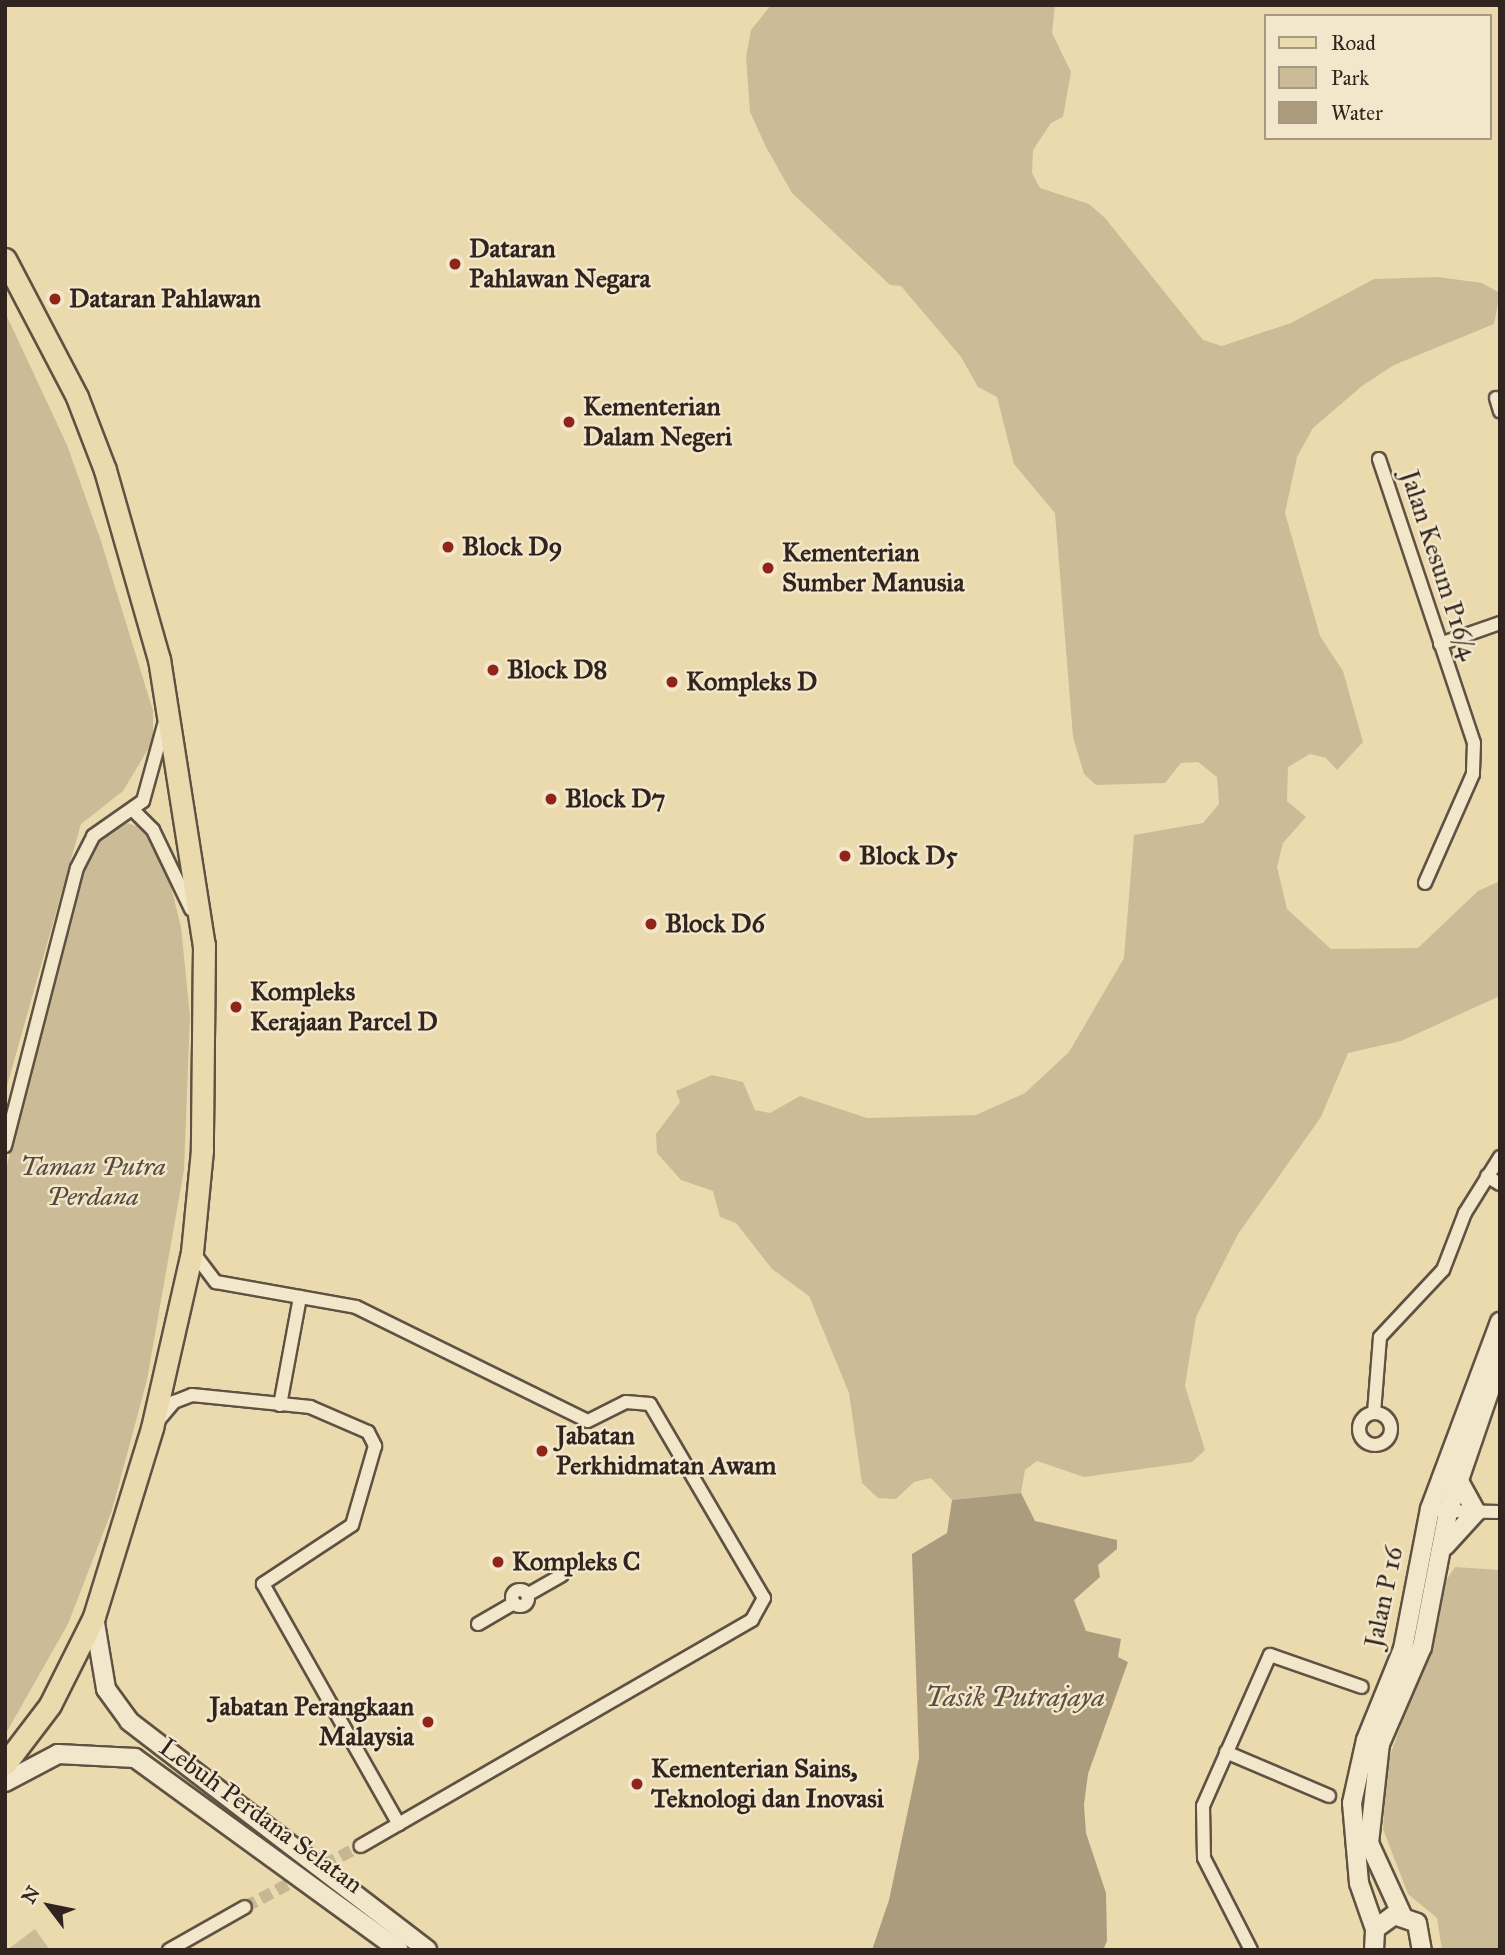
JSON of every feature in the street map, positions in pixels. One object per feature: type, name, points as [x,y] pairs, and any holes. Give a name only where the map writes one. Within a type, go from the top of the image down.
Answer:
[{"type":"main road","points":[[5,259],[77,397],[105,470],[167,708],[204,945],[202,1150],[192,1252],[152,1428],[94,1618],[50,1705],[5,1764]]},
{"type":"street","name":"Jalan Kesum P16/4","points":[[1379,459],[1475,761],[1425,883]]},
{"type":"street","points":[[1440,644],[1500,623]]},
{"type":"street","points":[[5,1146],[77,868],[93,836],[134,811],[150,787],[167,708]]},
{"type":"street","points":[[134,811],[167,855],[204,945]]},
{"type":"street","points":[[1374,1413],[1380,1336],[1443,1270],[1487,1176],[1500,1157]]},
{"type":"street","points":[[1487,1176],[1500,1184]]},
{"type":"street","points":[[192,1252],[216,1282],[356,1307],[588,1421],[626,1402],[650,1404],[764,1598],[752,1620],[360,1846]]},
{"type":"street","points":[[280,1405],[300,1297]]},
{"type":"street","name":"Jalan P 16","points":[[1374,1950],[1375,1929],[1359,1883],[1352,1803],[1366,1740],[1403,1649],[1430,1509],[1500,1322]]},
{"type":"street","name":"Jalan P 16","points":[[1424,1948],[1421,1929],[1402,1915],[1369,1843],[1380,1744],[1422,1647],[1448,1512],[1500,1360]]},
{"type":"street","points":[[152,1428],[174,1402],[192,1395],[280,1405],[354,1420],[375,1446],[352,1525],[263,1584],[399,1824]]},
{"type":"street","points":[[1458,1480],[1476,1512]]},
{"type":"street","points":[[1430,1509],[1448,1512],[1500,1512]]},
{"type":"street","points":[[1439,1555],[1476,1512]]},
{"type":"street","points":[[478,1624],[514,1603],[516,1592],[527,1595],[562,1575]]},
{"type":"street","name":"Lebuh Perdana Selatan","points":[[94,1618],[106,1689],[129,1721],[427,1950]]},
{"type":"street","points":[[1251,1950],[1200,1842],[1203,1806],[1270,1655],[1362,1688]]},
{"type":"street","points":[[1226,1752],[1329,1796]]},
{"type":"street","name":"Lebuh Perdana Selatan","points":[[5,1782],[58,1754],[135,1758],[399,1950]]},
{"type":"street","points":[[169,1950],[245,1907]]},
{"type":"street","points":[[1375,1929],[1386,1917],[1402,1915]]},
{"type":"green space","points":[[771,5],[1055,5],[1052,33],[1071,72],[1063,117],[1051,123],[1033,150],[1032,173],[1040,188],[1089,204],[1105,218],[1203,340],[1222,346],[1291,323],[1374,279],[1438,277],[1482,283],[1500,293],[1494,324],[1394,365],[1362,386],[1313,428],[1297,457],[1285,513],[1320,636],[1343,671],[1363,742],[1337,770],[1326,758],[1310,754],[1288,767],[1287,801],[1306,817],[1283,843],[1277,867],[1287,909],[1331,949],[1418,948],[1478,891],[1500,881],[1500,996],[1401,1041],[1348,1053],[1321,1117],[1238,1234],[1196,1317],[1185,1386],[1205,1450],[1192,1462],[1084,1477],[1037,1461],[1025,1470],[1021,1493],[952,1500],[931,1478],[914,1482],[896,1499],[878,1498],[862,1483],[849,1393],[809,1296],[772,1269],[736,1223],[720,1217],[713,1191],[681,1180],[657,1153],[656,1134],[680,1102],[676,1091],[712,1075],[743,1082],[755,1110],[770,1113],[800,1096],[867,1118],[976,1115],[1025,1093],[1069,1052],[1124,958],[1134,835],[1203,823],[1219,804],[1217,777],[1198,762],[1181,763],[1165,783],[1096,785],[1084,774],[1073,737],[1055,513],[1014,464],[997,397],[978,387],[961,357],[901,286],[890,285],[792,193],[766,147],[750,112],[746,57],[751,30]]},
{"type":"green space","points":[[5,312],[67,445],[101,541],[153,711],[153,741],[123,791],[81,824],[5,1093]]},
{"type":"green space","name":"Taman Putra Perdana","points":[[128,823],[143,829],[164,858],[181,927],[190,1016],[184,1170],[147,1380],[112,1510],[68,1624],[5,1735],[5,1173],[81,867],[100,834]]},
{"type":"green space","points":[[1455,1567],[1500,1570],[1500,1950],[1442,1950],[1437,1918],[1408,1894],[1383,1829],[1387,1764],[1440,1616],[1441,1588]]},
{"type":"green space","points":[[35,1929],[50,1950],[7,1950]]},
{"type":"water","name":"Tasik Putrajaya","points":[[1021,1493],[1035,1521],[1117,1540],[1117,1549],[1098,1565],[1100,1577],[1074,1600],[1086,1631],[1121,1639],[1118,1657],[1128,1662],[1088,1774],[1084,1805],[1086,1833],[1106,1893],[1107,1941],[1103,1950],[872,1950],[889,1900],[919,1758],[912,1554],[947,1533],[952,1500]]},
{"type":"tunnel","points":[[245,1907],[360,1846]]},
{"type":"place","name":"Dataran Pahlawan Negara","points":[[455,264]]},
{"type":"place","name":"Dataran Pahlawan","points":[[55,299]]},
{"type":"place","name":"Kementerian Dalam Negeri","points":[[569,422]]},
{"type":"place","name":"Block D9","points":[[448,547]]},
{"type":"place","name":"Kementerian Sumber Manusia","points":[[768,568]]},
{"type":"place","name":"Block D8","points":[[493,670]]},
{"type":"place","name":"Kompleks D","points":[[672,682]]},
{"type":"place","name":"Block D7","points":[[551,799]]},
{"type":"place","name":"Block D5","points":[[845,856]]},
{"type":"place","name":"Block D6","points":[[651,924]]},
{"type":"place","name":"Kompleks Kerajaan Parcel D","points":[[236,1007]]},
{"type":"place","name":"Jabatan Perkhidmatan Awam","points":[[542,1451]]},
{"type":"place","name":"Kompleks C","points":[[498,1562]]},
{"type":"place","name":"Jabatan Perangkaan Malaysia","points":[[428,1722]]},
{"type":"place","name":"Kementerian Sains, Teknologi dan Inovasi","points":[[637,1784]]}]
